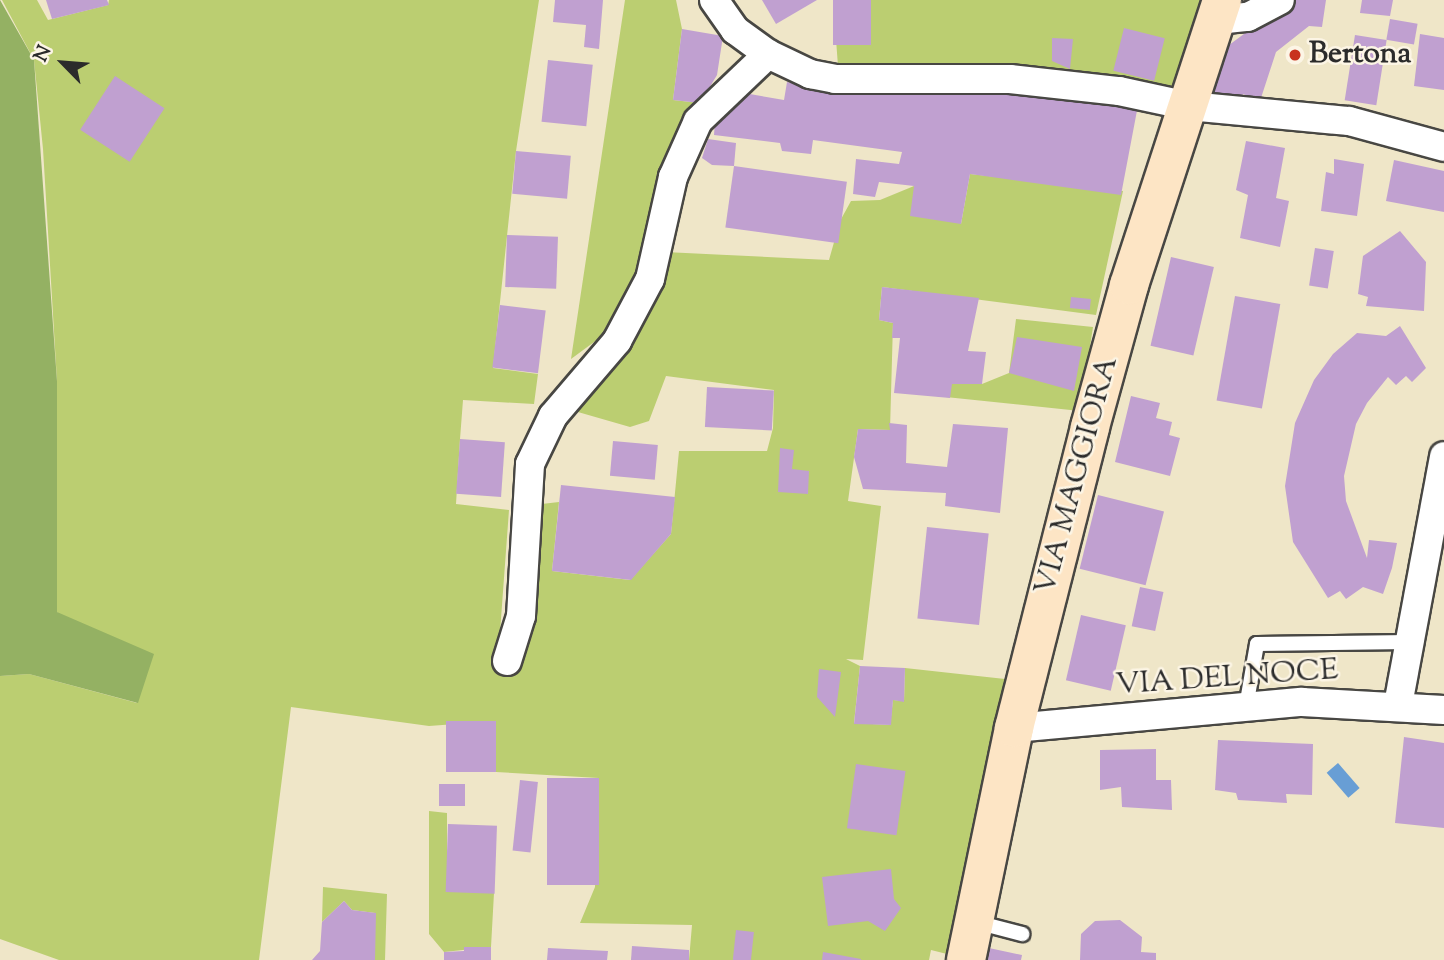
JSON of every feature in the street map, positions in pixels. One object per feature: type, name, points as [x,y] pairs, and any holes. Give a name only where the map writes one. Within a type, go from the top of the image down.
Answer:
[{"type":"street","points":[[714,0],[736,30],[768,54],[810,74],[835,79],[1010,79],[1119,91],[1189,106],[1349,121],[1444,147]]},
{"type":"street","points":[[1220,10],[1248,17],[1280,0]]},
{"type":"street","name":"VIA MAGGIORA","points":[[967,960],[1014,728],[1129,285],[1220,10]]},
{"type":"street","points":[[507,661],[521,617],[524,510],[530,464],[553,416],[617,341],[650,279],[673,177],[698,121],[768,54]]},
{"type":"street","points":[[1398,705],[1444,456]]},
{"type":"street","name":"VIA DEL NOCE","points":[[1014,728],[1302,702],[1444,709]]},
{"type":"lane","points":[[1246,707],[1257,644],[1409,642]]},
{"type":"lane","points":[[974,922],[1023,934]]},
{"type":"green space","points":[[0,0],[34,60],[57,381],[57,612],[154,654],[138,703],[29,674],[0,676]]},
{"type":"green space","points":[[2,0],[37,0],[48,20],[108,5],[109,0],[539,0],[516,151],[493,368],[538,374],[534,404],[463,400],[460,439],[456,504],[509,510],[497,673],[518,667],[532,629],[533,505],[559,502],[552,571],[630,580],[671,534],[679,451],[767,451],[773,428],[774,390],[666,376],[649,421],[630,427],[571,410],[665,252],[829,260],[840,221],[851,201],[880,200],[914,186],[961,224],[970,174],[1123,191],[1096,315],[882,287],[879,320],[893,323],[890,430],[858,429],[848,501],[881,506],[863,660],[846,659],[860,666],[854,723],[890,725],[893,700],[904,701],[905,668],[1005,679],[947,954],[931,950],[929,960],[689,960],[692,925],[580,923],[595,887],[599,778],[496,772],[496,721],[429,726],[291,707],[259,960],[59,960],[0,939],[0,676],[29,674],[137,703],[57,612],[57,381],[43,149],[34,60]]},
{"type":"green space","points":[[625,0],[676,0],[682,29],[673,100],[700,103],[644,245],[629,295],[609,331],[571,359]]},
{"type":"green space","points":[[833,0],[1211,0],[1187,85],[1161,95],[1127,80],[947,65],[838,66]]},
{"type":"green space","points":[[1016,319],[1093,327],[1080,411],[907,393],[908,371],[982,384],[1009,373]]},
{"type":"green space","points":[[429,811],[447,813],[447,891],[494,893],[491,947],[444,952],[429,934]]},
{"type":"green space","points":[[323,887],[387,894],[385,960],[375,960],[375,913],[352,910],[344,901],[322,922]]},
{"type":"water","points":[[1338,763],[1360,788],[1348,798],[1327,773]]},
{"type":"building","points":[[46,0],[107,0],[109,5],[52,19]]},
{"type":"building","points":[[555,0],[603,0],[599,49],[584,47],[586,25],[553,22]]},
{"type":"building","points":[[762,0],[817,0],[776,24]]},
{"type":"building","points":[[833,0],[871,0],[871,45],[833,45]]},
{"type":"building","points":[[1290,0],[1326,0],[1322,27],[1309,26],[1276,52],[1260,101],[1243,94],[1238,110],[1210,98],[1225,48]]},
{"type":"building","points":[[1362,0],[1393,0],[1390,16],[1360,13]]},
{"type":"building","points":[[1390,19],[1418,24],[1414,45],[1386,40]]},
{"type":"building","points":[[1124,28],[1165,38],[1154,81],[1113,71]]},
{"type":"building","points":[[682,29],[723,36],[717,75],[700,103],[673,100]]},
{"type":"building","points":[[1420,34],[1444,38],[1444,90],[1414,86]]},
{"type":"building","points":[[1355,35],[1387,40],[1376,105],[1345,100]]},
{"type":"building","points":[[1052,38],[1073,39],[1070,69],[1052,61]]},
{"type":"building","points":[[548,60],[593,65],[586,126],[542,122]]},
{"type":"building","points":[[115,76],[164,108],[130,162],[80,130]]},
{"type":"building","points":[[787,82],[821,89],[910,85],[1139,100],[1121,195],[970,174],[961,224],[910,216],[914,186],[879,182],[875,197],[853,194],[856,159],[899,164],[902,152],[813,140],[811,154],[782,151],[780,143],[714,135],[715,121],[744,93],[784,100]]},
{"type":"building","points":[[708,139],[736,143],[734,166],[712,165],[702,158]]},
{"type":"building","points":[[1246,141],[1285,148],[1276,198],[1289,201],[1280,247],[1240,238],[1248,195],[1236,190]]},
{"type":"building","points":[[516,151],[571,156],[567,199],[512,194]]},
{"type":"building","points":[[1334,159],[1364,164],[1357,216],[1321,211],[1326,172],[1334,174]]},
{"type":"building","points":[[1394,160],[1444,171],[1444,212],[1386,201]]},
{"type":"building","points":[[734,166],[847,182],[838,243],[725,227]]},
{"type":"building","points":[[1400,231],[1426,262],[1424,311],[1366,306],[1368,297],[1358,294],[1363,256]]},
{"type":"building","points":[[507,235],[558,237],[556,289],[505,287]]},
{"type":"building","points":[[1315,248],[1334,251],[1328,289],[1309,286]]},
{"type":"building","points":[[1171,257],[1214,267],[1193,356],[1151,346]]},
{"type":"building","points":[[882,287],[979,298],[968,351],[986,352],[982,384],[952,384],[950,398],[894,393],[900,338],[892,338],[893,323],[879,320]]},
{"type":"building","points":[[1235,296],[1280,304],[1262,408],[1217,400]]},
{"type":"building","points":[[1071,297],[1091,299],[1090,310],[1070,308]]},
{"type":"building","points":[[500,305],[546,311],[538,373],[492,368]]},
{"type":"building","points":[[1400,326],[1426,368],[1412,382],[1406,376],[1396,385],[1388,377],[1367,403],[1356,424],[1344,476],[1346,501],[1367,558],[1369,540],[1397,543],[1392,568],[1383,594],[1363,587],[1346,599],[1340,591],[1328,598],[1293,542],[1285,486],[1295,423],[1314,380],[1333,354],[1357,333],[1386,336]]},
{"type":"building","points":[[1017,337],[1082,347],[1074,391],[1009,373]]},
{"type":"building","points":[[707,387],[774,391],[772,430],[705,427]]},
{"type":"building","points":[[1131,396],[1160,403],[1156,418],[1172,422],[1169,435],[1180,438],[1170,476],[1115,462]]},
{"type":"building","points":[[889,423],[907,425],[906,463],[947,467],[953,424],[1008,428],[1000,513],[945,506],[946,493],[863,489],[854,457],[858,429],[890,430]]},
{"type":"building","points":[[460,439],[505,442],[501,497],[456,494]]},
{"type":"building","points":[[613,441],[658,445],[655,480],[610,476]]},
{"type":"building","points":[[780,448],[794,450],[792,469],[809,471],[808,494],[778,492]]},
{"type":"building","points":[[561,485],[675,497],[671,534],[631,580],[552,571]]},
{"type":"building","points":[[1098,495],[1164,511],[1146,585],[1080,569]]},
{"type":"building","points":[[927,527],[989,533],[979,625],[917,618]]},
{"type":"building","points":[[1140,587],[1163,592],[1155,631],[1132,626]]},
{"type":"building","points":[[1081,615],[1126,625],[1111,691],[1066,680]]},
{"type":"building","points":[[860,666],[905,668],[904,702],[893,700],[891,725],[854,724]]},
{"type":"building","points":[[819,669],[841,672],[835,717],[817,697]]},
{"type":"building","points":[[446,721],[496,721],[496,772],[446,772]]},
{"type":"building","points":[[1404,737],[1444,743],[1444,828],[1395,823]]},
{"type":"building","points":[[1218,740],[1313,744],[1312,795],[1286,794],[1287,803],[1238,800],[1236,793],[1215,790]]},
{"type":"building","points":[[1156,749],[1156,780],[1171,780],[1172,810],[1122,807],[1121,787],[1100,790],[1100,750]]},
{"type":"building","points":[[856,764],[906,771],[896,835],[847,828]]},
{"type":"building","points":[[547,778],[599,778],[599,885],[547,885]]},
{"type":"building","points":[[520,780],[538,782],[530,852],[513,851]]},
{"type":"building","points":[[439,784],[465,784],[465,806],[439,806]]},
{"type":"building","points":[[448,824],[497,826],[495,894],[446,892]]},
{"type":"building","points":[[891,869],[894,899],[901,908],[885,931],[868,921],[828,926],[822,877]]},
{"type":"building","points":[[344,901],[352,910],[376,913],[375,960],[312,960],[320,951],[322,922]]},
{"type":"building","points":[[1120,920],[1142,937],[1141,952],[1156,953],[1156,960],[1080,960],[1081,934],[1095,921]]},
{"type":"building","points":[[736,930],[754,932],[751,960],[733,960]]},
{"type":"building","points":[[632,946],[689,950],[689,960],[631,960]]},
{"type":"building","points":[[464,947],[491,947],[491,960],[444,960],[444,952],[464,951]]},
{"type":"building","points":[[548,948],[608,951],[607,960],[547,960]]},
{"type":"building","points":[[989,948],[1022,955],[1021,960],[987,960]]},
{"type":"building","points":[[823,952],[861,959],[861,960],[822,960]]},
{"type":"place","name":"Bertona","points":[[1295,55]]}]
